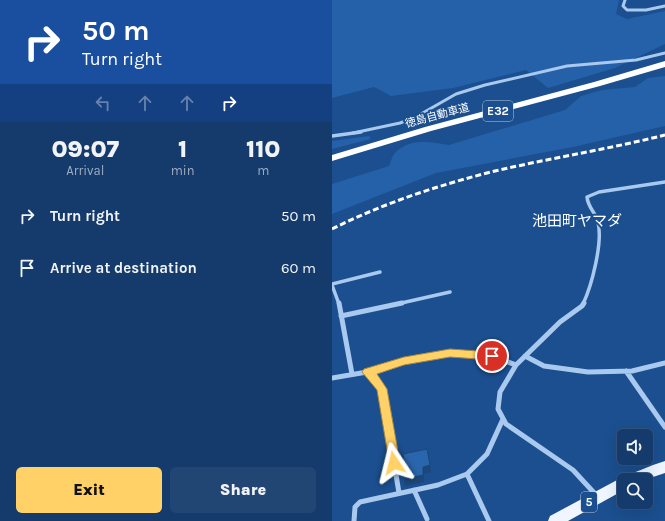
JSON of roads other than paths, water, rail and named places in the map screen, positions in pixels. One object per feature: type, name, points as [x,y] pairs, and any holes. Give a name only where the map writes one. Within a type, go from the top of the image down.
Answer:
[{"type":"highway","name":"徳島自動車道","points":[[332,158],[421,131],[597,84],[665,64]]},
{"type":"main road","points":[[648,473],[665,468]]},
{"type":"main road","name":"5","points":[[555,521],[617,487]]},
{"type":"street","points":[[625,0],[623,6],[627,10],[637,12],[665,6]]},
{"type":"street","points":[[332,136],[368,132],[410,120],[449,97],[473,88],[506,79],[559,66],[586,63],[637,61],[665,53]]},
{"type":"street","points":[[598,497],[573,470],[506,424],[498,409],[500,392],[516,365],[560,322],[582,306],[590,289],[600,237],[598,221],[588,205],[587,197],[599,192],[665,182]]},
{"type":"street","points":[[352,374],[342,316],[332,285],[380,272]]},
{"type":"street","points":[[342,316],[450,292]]},
{"type":"street","points":[[332,378],[367,372],[404,361],[450,353],[492,356],[516,365]]},
{"type":"street","points":[[525,356],[544,366],[588,372],[626,371],[665,363]]},
{"type":"street","points":[[626,371],[665,427]]},
{"type":"street","points":[[367,372],[374,377],[382,389],[399,493]]},
{"type":"street","points":[[354,521],[354,507],[360,502],[438,485],[467,474],[487,454],[503,419]]},
{"type":"street","points":[[467,474],[489,521]]},
{"type":"street","points":[[414,490],[427,518]]},
{"type":"railway","points":[[332,229],[392,203],[453,182],[495,171],[665,135]]},
{"type":"district","name":"池田町ヤマダ","points":[[577,221]]}]
